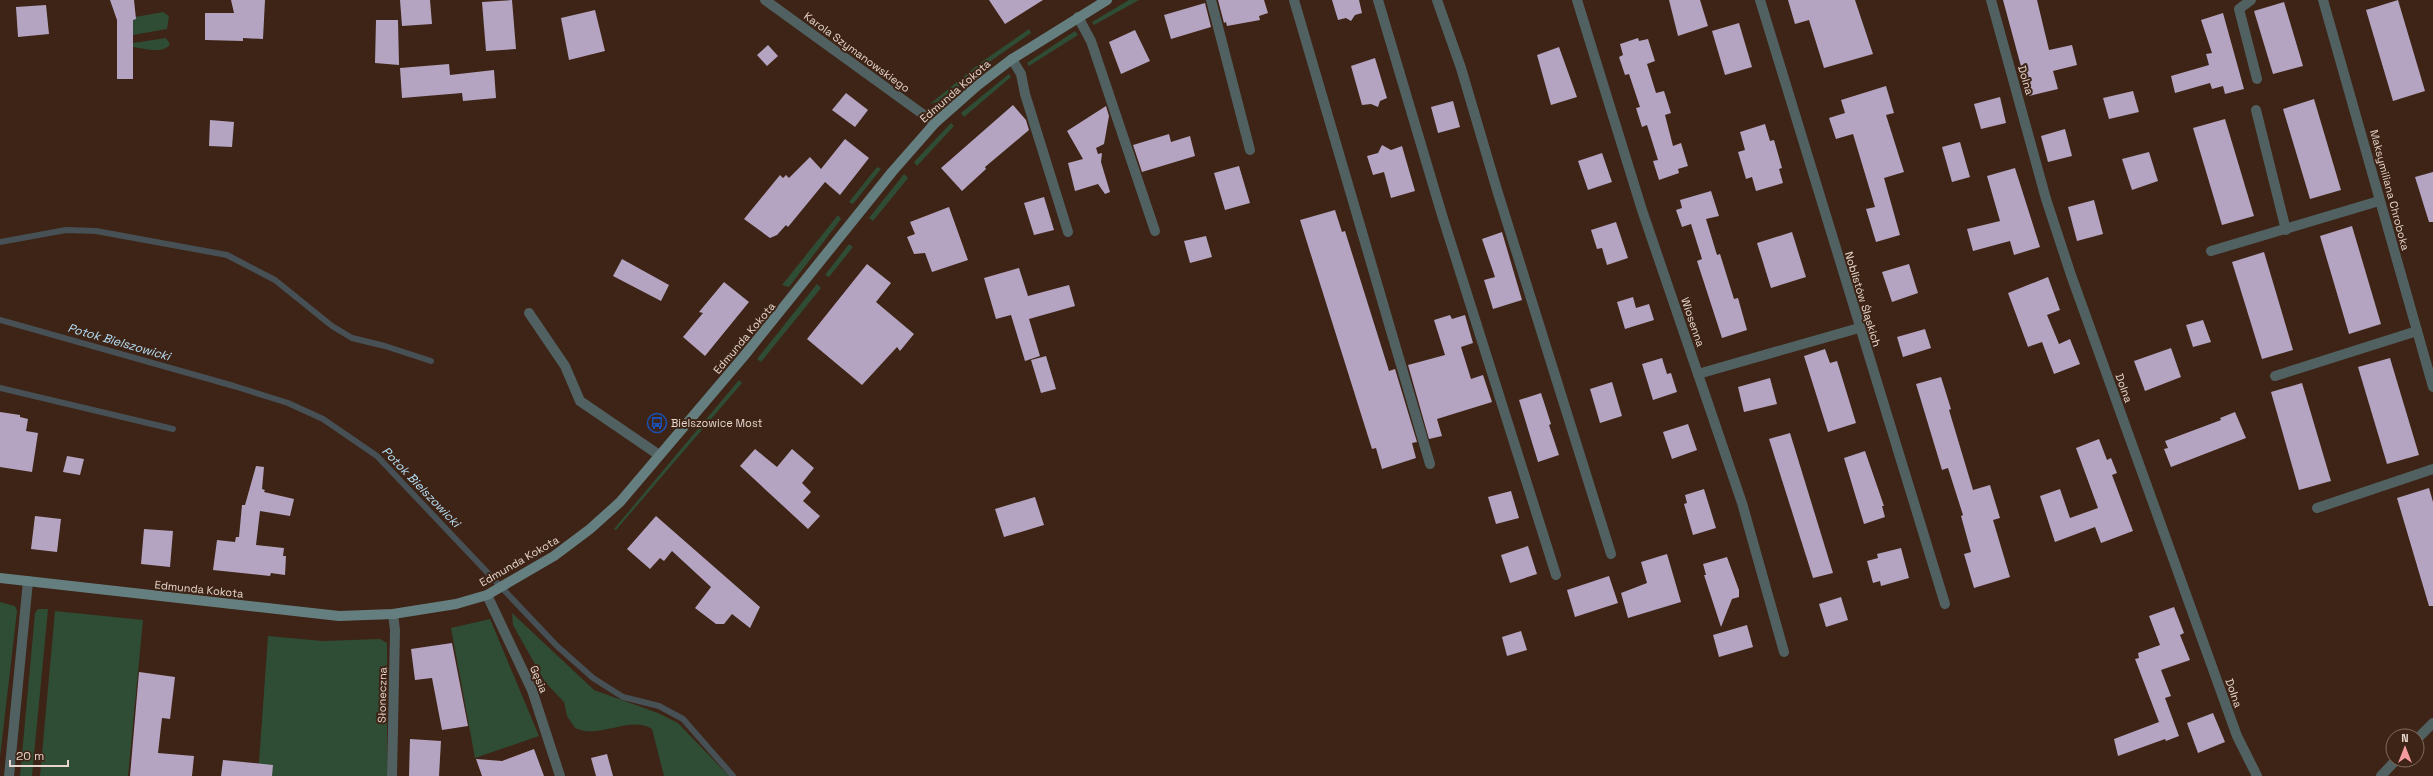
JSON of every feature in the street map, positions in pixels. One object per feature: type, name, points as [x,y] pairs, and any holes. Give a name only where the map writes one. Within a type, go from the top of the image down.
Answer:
[{"type":"street","name":"Karola Szymanowskiego","points":[[765,0],[935,123]]},
{"type":"street","name":"Edmunda Kokota","points":[[0,578],[339,616],[393,614],[456,604],[489,594],[554,556],[590,529],[620,502],[779,314],[892,172],[935,123],[978,85],[1012,59],[1107,0]]},
{"type":"street","points":[[1211,0],[1250,150]]},
{"type":"street","points":[[1294,0],[1430,464]]},
{"type":"street","points":[[1378,0],[1442,215],[1556,575]]},
{"type":"street","points":[[1437,0],[1461,68],[1497,190],[1611,554]]},
{"type":"street","name":"Wiosenna","points":[[1577,0],[1642,210],[1742,503],[1784,652]]},
{"type":"street","name":"Noblistów Śląskich","points":[[1760,0],[1859,328],[1945,604]]},
{"type":"street","name":"Dolna","points":[[1991,0],[2046,199],[2071,275],[2237,736],[2257,776]]},
{"type":"street","points":[[2251,0],[2239,9],[2258,79]]},
{"type":"street","name":"Maksymiliana Chroboka","points":[[2323,0],[2360,123],[2379,201],[2433,387]]},
{"type":"street","points":[[1078,17],[1091,41],[1155,232]]},
{"type":"street","points":[[1012,59],[1021,74],[1025,94],[1068,232]]},
{"type":"street","points":[[2256,110],[2286,230]]},
{"type":"street","points":[[2211,251],[2286,230],[2379,201]]},
{"type":"street","points":[[529,313],[565,366],[580,401],[659,455]]},
{"type":"street","points":[[1698,374],[1859,328]]},
{"type":"street","points":[[2275,376],[2417,331]]},
{"type":"street","points":[[2317,508],[2433,469]]},
{"type":"street","points":[[9,776],[28,581]]},
{"type":"street","name":"Gęsia","points":[[489,594],[532,690],[560,776]]},
{"type":"street","name":"Słoneczna","points":[[392,776],[395,630],[393,614]]},
{"type":"street","points":[[2425,731],[2433,723]]},
{"type":"street","points":[[2381,776],[2388,768]]},
{"type":"green space","points":[[1129,0],[1139,0],[1094,25],[1092,22]]},
{"type":"green space","points":[[163,12],[169,16],[167,29],[133,35],[133,20],[135,17]]},
{"type":"green space","points":[[1029,29],[1031,33],[982,67],[944,100],[930,104],[980,63]]},
{"type":"green space","points":[[1075,31],[1078,35],[1029,66],[1027,63]]},
{"type":"green space","points":[[166,38],[170,44],[163,49],[153,50],[133,47],[133,43]]},
{"type":"green space","points":[[1009,74],[1011,77],[964,117],[961,113]]},
{"type":"green space","points":[[951,123],[954,126],[917,166],[914,162]]},
{"type":"green space","points":[[877,167],[881,169],[853,204],[849,202]]},
{"type":"green space","points":[[904,174],[908,178],[873,221],[869,218]]},
{"type":"green space","points":[[838,215],[841,219],[789,287],[782,285]]},
{"type":"green space","points":[[849,244],[853,247],[829,277],[825,275]]},
{"type":"green space","points":[[817,284],[821,288],[761,362],[757,359]]},
{"type":"green space","points":[[739,380],[742,383],[616,530],[614,529]]},
{"type":"green space","points":[[0,602],[15,606],[17,611],[0,757]]},
{"type":"green space","points":[[38,609],[48,609],[32,776],[20,776],[35,613]]},
{"type":"green space","points":[[55,611],[143,620],[128,776],[40,776]]},
{"type":"green space","points":[[512,613],[594,690],[658,713],[678,723],[729,776],[664,776],[652,729],[643,725],[624,726],[594,731],[585,731],[575,728],[567,716],[564,702],[545,682],[513,625]]},
{"type":"green space","points":[[490,619],[539,736],[475,758],[451,628]]},
{"type":"green space","points":[[268,636],[323,641],[380,639],[387,643],[387,776],[258,776]]},
{"type":"building","points":[[110,0],[134,0],[136,19],[133,20],[133,79],[117,79],[117,20]]},
{"type":"building","points":[[231,0],[265,0],[263,39],[243,38],[243,41],[205,40],[205,13],[234,13]]},
{"type":"building","points":[[400,0],[430,0],[432,24],[402,26]]},
{"type":"building","points":[[512,0],[516,49],[486,51],[482,2]]},
{"type":"building","points":[[989,0],[1043,0],[1005,24]]},
{"type":"building","points":[[1218,0],[1264,0],[1268,13],[1259,16],[1260,20],[1227,26],[1226,22],[1224,23]]},
{"type":"building","points":[[1332,0],[1359,0],[1362,13],[1355,15],[1351,21],[1346,18],[1338,20]]},
{"type":"building","points":[[1669,0],[1700,0],[1708,26],[1678,36]]},
{"type":"building","points":[[1788,0],[1855,0],[1873,54],[1824,68],[1809,20],[1795,24]]},
{"type":"building","points":[[2003,0],[2037,0],[2049,50],[2072,45],[2077,65],[2053,71],[2058,89],[2029,96]]},
{"type":"building","points":[[2398,0],[2425,91],[2393,101],[2366,10]]},
{"type":"building","points":[[2284,2],[2303,66],[2273,74],[2254,11]]},
{"type":"building","points":[[1205,3],[1211,27],[1171,39],[1164,15]]},
{"type":"building","points":[[46,5],[49,34],[18,37],[16,7]]},
{"type":"building","points":[[595,10],[605,51],[569,60],[561,18]]},
{"type":"building","points":[[2223,13],[2244,89],[2225,94],[2223,86],[2212,89],[2210,83],[2175,93],[2171,76],[2209,65],[2206,54],[2212,53],[2201,20]]},
{"type":"building","points":[[376,20],[398,20],[399,65],[375,63]]},
{"type":"building","points":[[1739,23],[1752,67],[1725,75],[1712,31]]},
{"type":"building","points":[[1135,30],[1150,61],[1121,74],[1109,42]]},
{"type":"building","points":[[1638,38],[1639,41],[1648,39],[1655,61],[1647,64],[1656,93],[1664,91],[1671,113],[1665,115],[1673,146],[1681,143],[1688,166],[1678,169],[1679,173],[1659,180],[1653,161],[1658,160],[1647,125],[1642,127],[1636,108],[1640,107],[1629,74],[1625,75],[1619,57],[1623,55],[1620,44]]},
{"type":"building","points":[[768,45],[778,56],[767,66],[757,55]]},
{"type":"building","points":[[1559,47],[1577,97],[1551,105],[1537,55]]},
{"type":"building","points":[[1375,58],[1387,98],[1380,101],[1378,107],[1371,104],[1362,105],[1351,66]]},
{"type":"building","points":[[449,64],[450,75],[494,70],[496,98],[463,101],[462,93],[402,98],[400,68]]},
{"type":"building","points":[[1886,86],[1894,113],[1886,115],[1904,172],[1884,178],[1900,235],[1876,242],[1866,209],[1875,207],[1853,134],[1836,139],[1829,118],[1845,113],[1841,100]]},
{"type":"building","points":[[2133,91],[2139,112],[2109,119],[2103,98]]},
{"type":"building","points":[[846,93],[868,110],[855,127],[832,110]]},
{"type":"building","points":[[2000,97],[2006,123],[1981,129],[1974,104]]},
{"type":"building","points":[[2314,99],[2341,190],[2310,199],[2283,109]]},
{"type":"building","points":[[1453,101],[1460,127],[1438,133],[1431,107]]},
{"type":"building","points":[[1013,105],[1026,120],[1029,130],[985,167],[986,169],[962,191],[941,168]]},
{"type":"building","points":[[1106,106],[1109,116],[1104,144],[1096,148],[1098,154],[1102,153],[1101,162],[1110,192],[1105,194],[1098,184],[1075,191],[1068,163],[1083,159],[1067,131]]},
{"type":"building","points":[[2225,119],[2254,216],[2222,225],[2193,128]]},
{"type":"building","points":[[210,120],[234,122],[232,147],[209,146]]},
{"type":"building","points":[[1765,124],[1770,141],[1774,140],[1782,168],[1779,169],[1783,183],[1756,191],[1752,177],[1746,179],[1738,152],[1745,150],[1740,132]]},
{"type":"building","points":[[2065,129],[2072,156],[2048,162],[2041,136]]},
{"type":"building","points":[[1169,134],[1171,142],[1190,136],[1195,156],[1142,172],[1133,145]]},
{"type":"building","points":[[845,139],[869,158],[840,195],[825,182],[788,227],[786,225],[777,235],[770,238],[744,219],[780,175],[783,178],[786,175],[789,178],[810,157],[821,169]]},
{"type":"building","points":[[1960,142],[1970,177],[1952,182],[1942,147]]},
{"type":"building","points":[[1382,145],[1391,150],[1402,146],[1415,191],[1391,198],[1384,172],[1373,175],[1367,156],[1378,153]]},
{"type":"building","points":[[2149,152],[2158,181],[2132,190],[2122,159]]},
{"type":"building","points":[[1602,153],[1612,182],[1588,190],[1578,161]]},
{"type":"building","points":[[1239,166],[1250,203],[1225,210],[1214,173]]},
{"type":"building","points":[[2015,168],[2040,247],[2014,255],[2010,241],[1973,251],[1967,229],[2000,221],[1987,176]]},
{"type":"building","points":[[2433,172],[2433,222],[2429,222],[2415,177]]},
{"type":"building","points":[[1711,191],[1719,216],[1706,219],[1717,255],[1720,254],[1734,299],[1738,298],[1747,330],[1722,338],[1697,261],[1702,259],[1691,224],[1682,227],[1676,210],[1682,208],[1680,200]]},
{"type":"building","points":[[1044,197],[1054,230],[1034,235],[1024,203]]},
{"type":"building","points":[[2094,200],[2103,234],[2077,241],[2068,207]]},
{"type":"building","points":[[949,207],[968,260],[932,272],[925,253],[914,254],[907,237],[915,234],[910,222]]},
{"type":"building","points":[[1335,210],[1342,232],[1345,231],[1389,371],[1395,369],[1417,442],[1412,443],[1416,458],[1382,469],[1376,448],[1372,449],[1300,220]]},
{"type":"building","points":[[1616,222],[1628,258],[1607,265],[1602,248],[1597,249],[1591,230]]},
{"type":"building","points":[[2352,226],[2381,324],[2349,334],[2320,236]]},
{"type":"building","points":[[1502,232],[1522,300],[1493,309],[1484,280],[1495,277],[1482,239]]},
{"type":"building","points":[[1792,232],[1806,277],[1771,288],[1757,243]]},
{"type":"building","points":[[1206,236],[1212,257],[1190,263],[1184,241]]},
{"type":"building","points":[[2264,252],[2293,350],[2262,359],[2232,262]]},
{"type":"building","points":[[622,259],[669,285],[661,301],[613,276]]},
{"type":"building","points":[[867,264],[891,283],[876,302],[914,334],[900,351],[897,347],[862,385],[807,339]]},
{"type":"building","points":[[1909,264],[1918,293],[1892,302],[1882,272]]},
{"type":"building","points":[[1019,268],[1028,296],[1069,285],[1075,306],[1029,319],[1040,356],[1025,361],[1011,315],[996,319],[984,278]]},
{"type":"building","points":[[2048,277],[2060,310],[2047,315],[2059,344],[2070,339],[2080,364],[2054,374],[2042,342],[2028,347],[2008,293]]},
{"type":"building","points":[[724,282],[749,302],[705,356],[683,337],[703,313],[699,312]]},
{"type":"building","points":[[1633,297],[1636,308],[1649,304],[1654,320],[1625,329],[1617,302]]},
{"type":"building","points":[[1450,315],[1452,319],[1465,315],[1473,343],[1461,347],[1471,379],[1483,375],[1492,402],[1437,419],[1442,436],[1429,439],[1408,365],[1445,355],[1434,320]]},
{"type":"building","points":[[2203,320],[2211,342],[2193,347],[2186,325]]},
{"type":"building","points":[[1925,329],[1931,348],[1903,357],[1897,337]]},
{"type":"building","points":[[2171,348],[2181,377],[2145,391],[2134,361]]},
{"type":"building","points":[[1825,349],[1830,363],[1837,361],[1856,423],[1828,432],[1804,356]]},
{"type":"building","points":[[1046,356],[1056,389],[1041,393],[1031,360]]},
{"type":"building","points":[[1662,358],[1667,374],[1671,373],[1677,392],[1653,400],[1642,364]]},
{"type":"building","points":[[2390,358],[2419,455],[2387,464],[2358,367]]},
{"type":"building","points":[[1941,377],[1951,409],[1949,410],[1973,490],[1990,485],[2000,518],[1993,520],[2010,577],[1974,588],[1964,554],[1971,552],[1961,516],[1963,515],[1948,468],[1942,470],[1916,384]]},
{"type":"building","points":[[1770,378],[1777,404],[1744,412],[1738,387]]},
{"type":"building","points":[[1612,382],[1622,416],[1600,423],[1590,389]]},
{"type":"building","points":[[2302,383],[2331,481],[2299,490],[2271,392]]},
{"type":"building","points":[[1541,393],[1551,424],[1549,425],[1559,455],[1538,462],[1519,400]]},
{"type":"building","points":[[0,412],[20,415],[20,417],[28,419],[26,431],[38,433],[32,472],[0,467]]},
{"type":"building","points":[[2235,412],[2246,438],[2171,467],[2164,449],[2168,448],[2165,441],[2221,420],[2220,418]]},
{"type":"building","points":[[1688,424],[1697,450],[1672,459],[1663,432]]},
{"type":"building","points":[[1790,433],[1833,573],[1813,578],[1769,439]]},
{"type":"building","points":[[2099,439],[2107,460],[2111,458],[2117,473],[2112,475],[2133,531],[2101,543],[2095,527],[2055,542],[2040,496],[2060,489],[2070,518],[2098,508],[2076,448]]},
{"type":"building","points":[[755,449],[777,467],[792,449],[814,468],[802,483],[811,492],[803,501],[820,516],[808,529],[740,466]]},
{"type":"building","points":[[1865,451],[1884,506],[1882,506],[1885,517],[1864,524],[1844,458]]},
{"type":"building","points":[[67,456],[84,459],[80,475],[63,472]]},
{"type":"building","points":[[256,466],[264,467],[262,489],[265,490],[264,492],[294,499],[290,516],[260,511],[256,545],[284,548],[283,556],[286,556],[285,575],[271,573],[270,576],[213,570],[217,540],[235,542],[236,537],[239,537],[242,505],[245,505]]},
{"type":"building","points":[[2429,488],[2433,502],[2433,606],[2429,606],[2397,498]]},
{"type":"building","points":[[1704,489],[1716,528],[1693,535],[1684,504],[1687,503],[1685,495]]},
{"type":"building","points":[[1511,491],[1519,518],[1496,524],[1488,497]]},
{"type":"building","points":[[1035,497],[1044,525],[1004,537],[995,509]]},
{"type":"building","points":[[35,516],[61,519],[57,552],[31,549]]},
{"type":"building","points":[[656,516],[760,607],[750,628],[732,614],[724,624],[716,624],[695,608],[711,587],[672,551],[664,561],[660,558],[650,569],[627,549]]},
{"type":"building","points":[[144,529],[173,531],[170,567],[141,564]]},
{"type":"building","points":[[1528,546],[1537,574],[1510,583],[1501,555]]},
{"type":"building","points":[[1901,548],[1909,578],[1881,586],[1880,581],[1873,583],[1867,561],[1878,558],[1877,554]]},
{"type":"building","points":[[1667,554],[1681,602],[1628,618],[1621,593],[1647,583],[1641,562]]},
{"type":"building","points":[[1727,557],[1739,590],[1739,597],[1732,599],[1721,627],[1704,575],[1706,575],[1703,564]]},
{"type":"building","points":[[1609,576],[1618,603],[1575,617],[1567,590]]},
{"type":"building","points":[[1841,597],[1848,620],[1826,627],[1819,604]]},
{"type":"building","points":[[2174,607],[2184,633],[2180,635],[2190,660],[2161,670],[2171,696],[2165,698],[2179,736],[2166,741],[2165,739],[2118,756],[2114,739],[2159,722],[2135,659],[2139,658],[2138,653],[2160,645],[2149,616]]},
{"type":"building","points":[[1747,625],[1753,647],[1719,657],[1713,635]]},
{"type":"building","points":[[1521,631],[1527,650],[1507,656],[1502,637]]},
{"type":"building","points":[[452,643],[468,726],[442,730],[432,678],[415,680],[411,649]]},
{"type":"building","points":[[139,672],[175,677],[170,719],[162,718],[158,753],[194,756],[192,776],[130,776]]},
{"type":"building","points":[[2213,713],[2225,742],[2198,753],[2187,723]]},
{"type":"building","points":[[410,739],[441,741],[439,776],[409,776]]},
{"type":"building","points":[[534,749],[544,776],[482,776],[476,759],[502,761]]},
{"type":"building","points":[[607,754],[613,776],[596,776],[591,758]]},
{"type":"building","points":[[223,760],[273,765],[272,776],[221,776]]},
{"type":"waterway","points":[[0,242],[66,230],[96,231],[227,255],[275,280],[332,326],[352,338],[385,346],[431,361]]},
{"type":"waterway","name":"Potok Bielszowicki","points":[[0,320],[234,386],[288,403],[323,419],[377,456],[557,646],[593,678],[623,697],[659,706],[683,719],[733,776]]},
{"type":"waterway","points":[[0,388],[173,429]]},
{"type":"place","name":"Bielszowice Most","points":[[657,423]]}]
